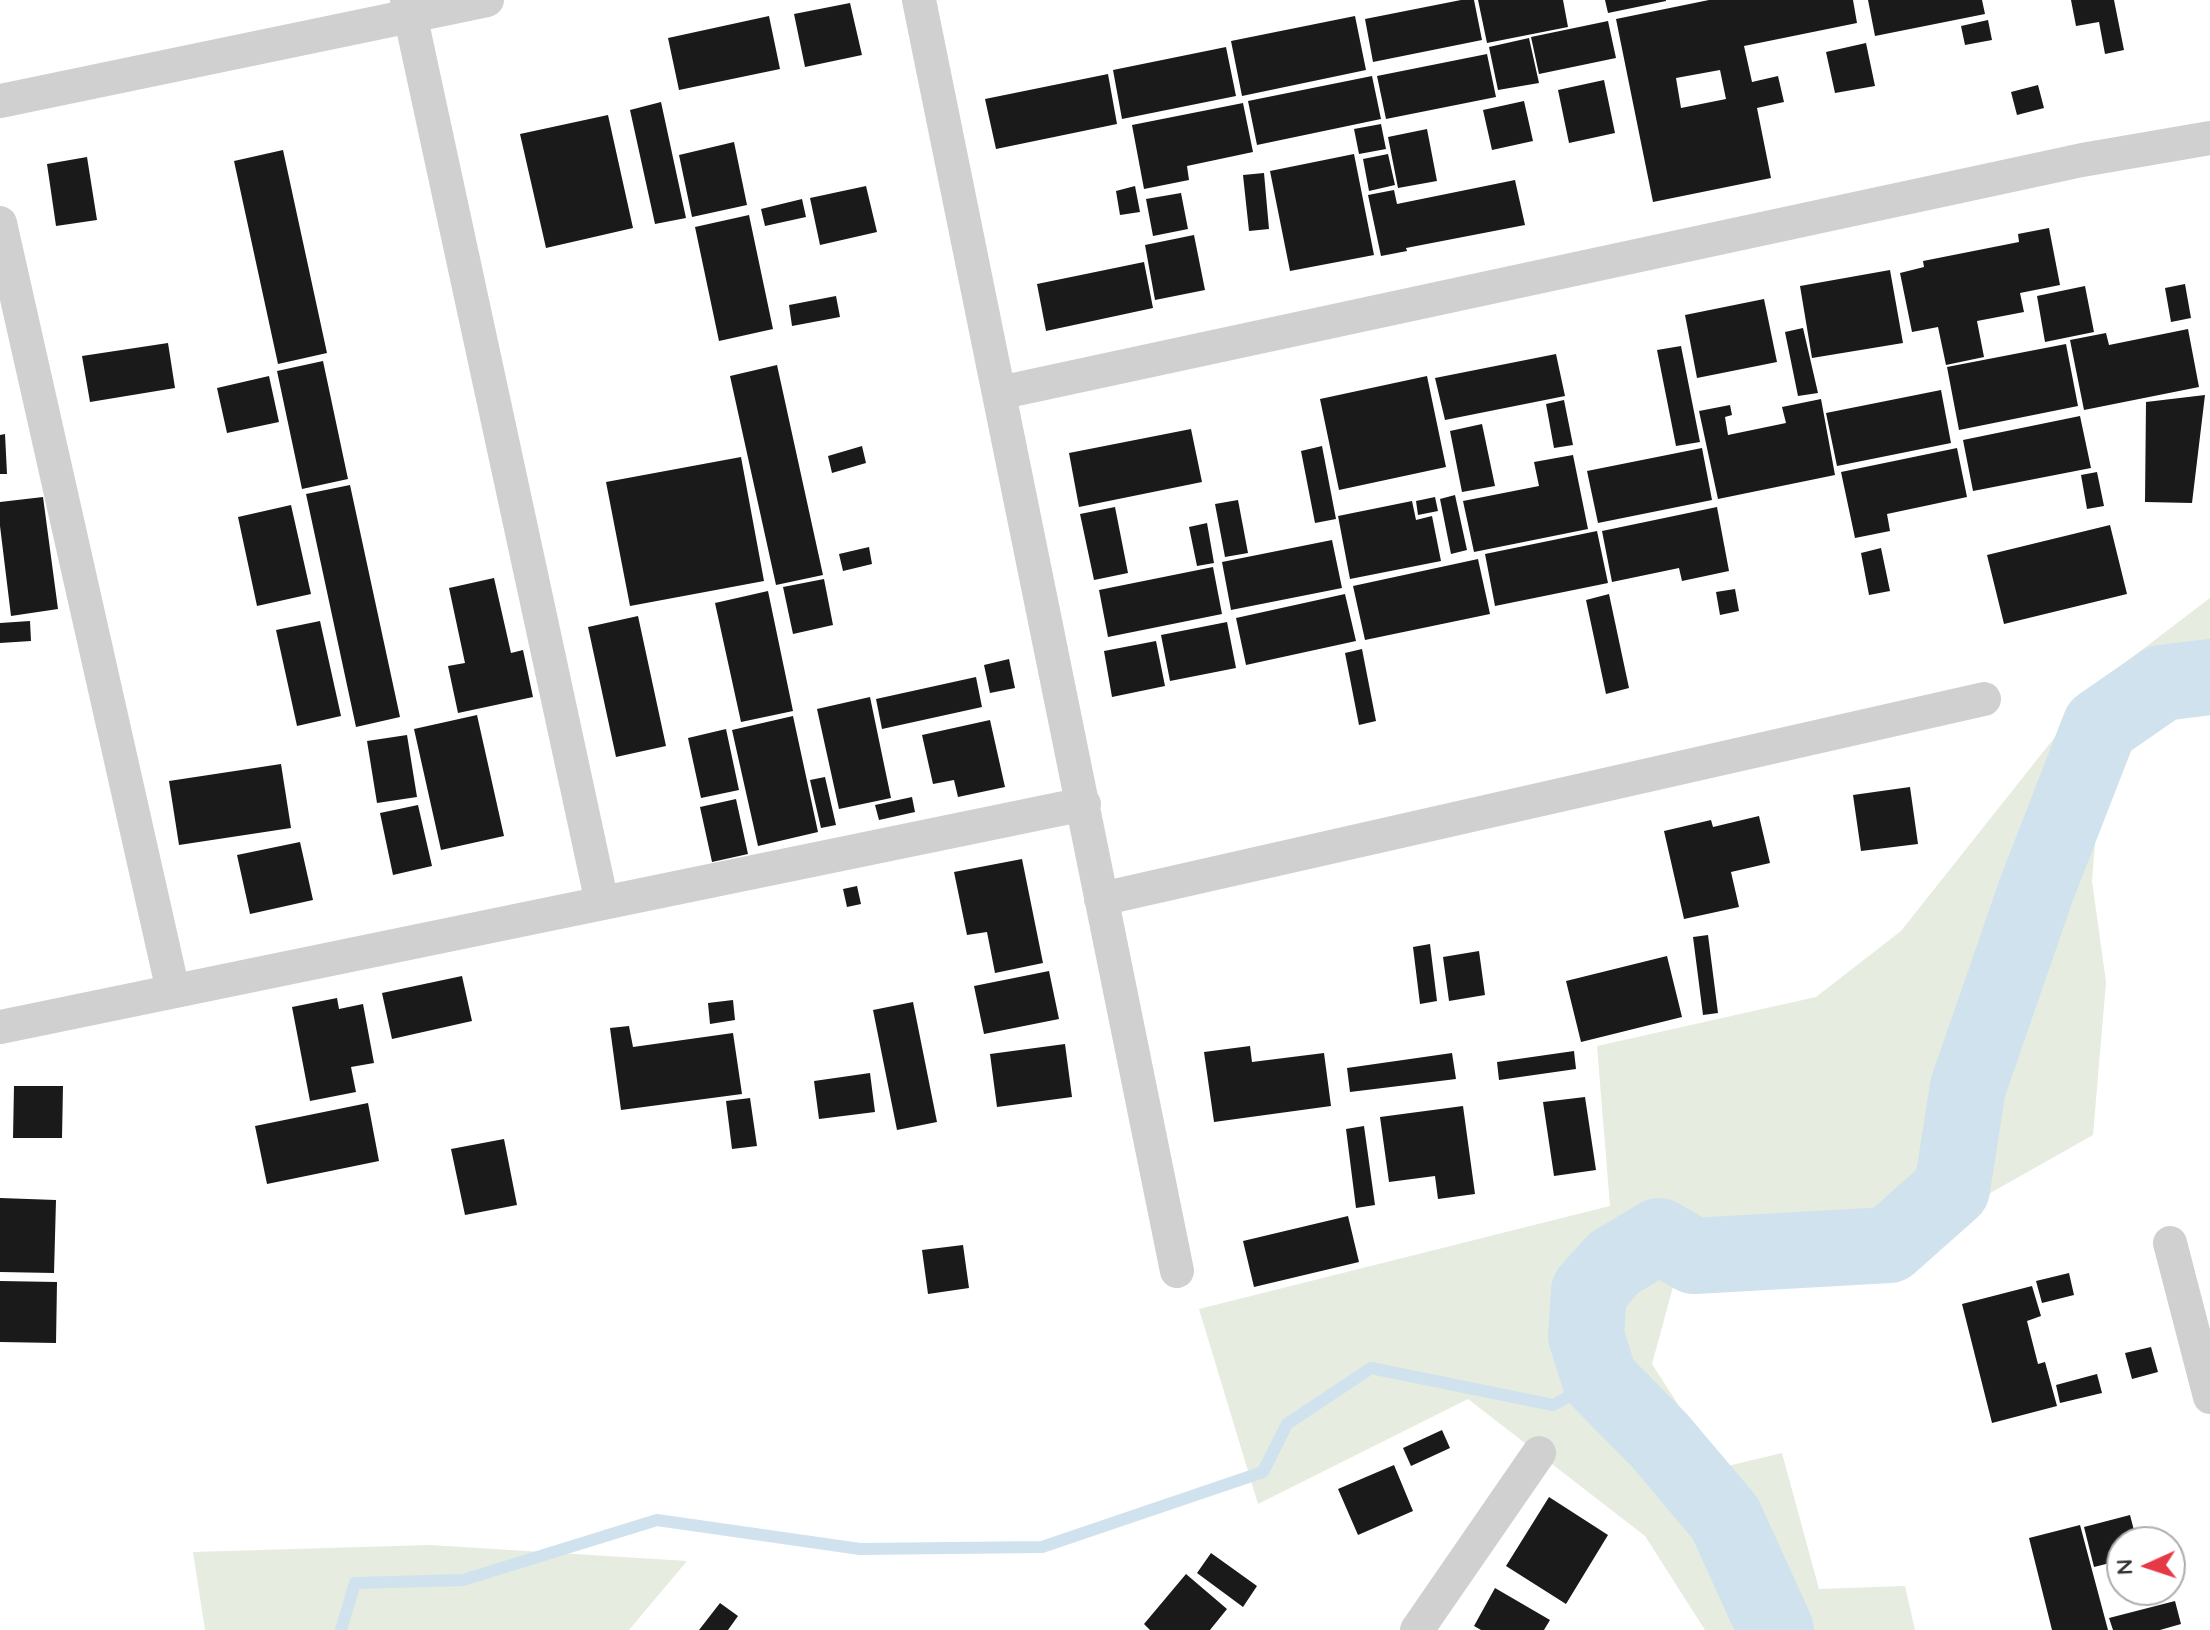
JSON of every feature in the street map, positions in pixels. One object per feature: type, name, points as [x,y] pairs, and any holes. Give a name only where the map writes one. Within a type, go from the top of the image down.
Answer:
[{"type":"street","points":[[0,101],[408,8],[487,0]]},
{"type":"street","points":[[919,0],[1177,1271]]},
{"type":"street","points":[[408,8],[602,903]]},
{"type":"street","points":[[999,393],[2082,160],[2210,138]]},
{"type":"street","points":[[0,223],[5,268],[173,991]]},
{"type":"street","points":[[1101,899],[1984,699]]},
{"type":"street","points":[[0,1027],[1084,804]]},
{"type":"street","points":[[2170,1243],[2210,1397]]},
{"type":"street","points":[[1417,1630],[1539,1453]]},
{"type":"shaded area","points":[[2210,598],[2210,674],[2141,729],[2099,791],[2092,881],[2106,982],[2093,1135],[1946,1218],[1862,1256],[1723,1265],[1673,1287],[1652,1364],[1719,1468],[1782,1453],[1819,1589],[1905,1586],[1915,1630],[1705,1630],[1645,1536],[1468,1399],[1258,1504],[1199,1309],[1610,1206],[1597,1046],[1816,997],[1901,931],[2097,684]]},
{"type":"shaded area","points":[[430,1545],[687,1561],[629,1630],[205,1630],[193,1552]]},
{"type":"building","points":[[1474,0],[1482,40],[1373,62],[1365,19]]},
{"type":"building","points":[[1478,0],[1563,0],[1568,27],[1487,43]]},
{"type":"building","points":[[1605,0],[1666,0],[1666,1],[1608,13]]},
{"type":"building","points":[[1709,0],[1853,0],[1857,23],[1744,46],[1752,82],[1778,76],[1784,102],[1757,108],[1771,178],[1653,202],[1616,19]],"holes":[[[1720,70],[1726,99],[1681,108],[1676,78]]]},
{"type":"building","points":[[1868,0],[1982,0],[1985,14],[1875,36]]},
{"type":"building","points":[[2071,0],[2114,0],[2124,50],[2105,54],[2099,22],[2076,26]]},
{"type":"building","points":[[850,3],[862,55],[805,67],[794,14]]},
{"type":"building","points":[[769,16],[780,69],[679,90],[668,38]]},
{"type":"building","points":[[1355,16],[1366,70],[1242,96],[1231,41]]},
{"type":"building","points":[[1988,20],[1992,40],[1965,45],[1961,26]]},
{"type":"building","points":[[1608,21],[1616,58],[1539,74],[1531,37]]},
{"type":"building","points":[[1529,38],[1539,83],[1498,90],[1489,47]]},
{"type":"building","points":[[1866,43],[1875,86],[1835,93],[1826,52]]},
{"type":"building","points":[[1226,47],[1236,96],[1122,119],[1113,70]]},
{"type":"building","points":[[1487,54],[1496,97],[1386,119],[1377,76]]},
{"type":"building","points":[[1108,74],[1117,124],[996,149],[985,99]]},
{"type":"building","points":[[1372,76],[1381,119],[1257,145],[1248,101]]},
{"type":"building","points":[[1604,80],[1615,133],[1569,143],[1558,90]]},
{"type":"building","points":[[2038,85],[2044,108],[2017,115],[2011,92]]},
{"type":"building","points":[[1524,101],[1533,141],[1492,150],[1483,110]]},
{"type":"building","points":[[661,102],[686,218],[655,224],[630,110]]},
{"type":"building","points":[[1243,103],[1253,152],[1187,166],[1189,180],[1144,189],[1132,125]]},
{"type":"building","points":[[608,115],[633,228],[546,248],[520,134]]},
{"type":"building","points":[[1381,124],[1386,149],[1359,154],[1354,129]]},
{"type":"building","points":[[1427,129],[1437,181],[1398,188],[1388,137]]},
{"type":"building","points":[[734,142],[747,205],[692,217],[679,155]]},
{"type":"building","points":[[283,150],[327,353],[278,364],[234,161]]},
{"type":"building","points":[[1354,154],[1374,255],[1290,271],[1270,171]]},
{"type":"building","points":[[1388,154],[1395,185],[1369,191],[1363,159]]},
{"type":"building","points":[[87,157],[97,220],[56,226],[47,164]]},
{"type":"building","points":[[1264,173],[1269,229],[1249,231],[1243,175]]},
{"type":"building","points":[[1515,180],[1525,225],[1406,248],[1407,251],[1381,256],[1368,195],[1394,190],[1397,204]]},
{"type":"building","points":[[866,186],[877,232],[820,245],[810,198]]},
{"type":"building","points":[[1135,186],[1140,212],[1120,215],[1116,191]]},
{"type":"building","points":[[1181,193],[1188,229],[1153,236],[1146,199]]},
{"type":"building","points":[[802,199],[806,217],[765,226],[761,209]]},
{"type":"building","points":[[749,215],[773,329],[719,341],[695,227]]},
{"type":"building","points":[[2049,228],[2060,285],[2020,293],[2024,312],[1977,321],[1984,357],[1946,365],[1938,327],[1912,332],[1900,273],[1924,267],[1923,261],[2019,242],[2018,234]]},
{"type":"building","points":[[1194,235],[1205,290],[1155,300],[1145,245]]},
{"type":"building","points":[[1144,262],[1153,308],[1046,331],[1037,284]]},
{"type":"building","points":[[1890,270],[1903,343],[1812,358],[1800,286]]},
{"type":"building","points":[[2185,284],[2191,318],[2171,322],[2165,288]]},
{"type":"building","points":[[2085,286],[2094,332],[2045,342],[2037,296]]},
{"type":"building","points":[[836,296],[840,317],[792,326],[789,305]]},
{"type":"building","points":[[1764,299],[1777,362],[1697,378],[1685,315]]},
{"type":"building","points":[[1803,328],[1818,393],[1798,396],[1785,332]]},
{"type":"building","points":[[2188,329],[2199,387],[2084,410],[2070,340],[2106,333],[2109,345]]},
{"type":"building","points":[[168,343],[175,388],[90,402],[82,356]]},
{"type":"building","points":[[2066,344],[2078,406],[1959,430],[1947,367]]},
{"type":"building","points":[[1681,346],[1700,442],[1676,446],[1657,350]]},
{"type":"building","points":[[1556,354],[1565,396],[1445,420],[1435,378]]},
{"type":"building","points":[[323,361],[348,479],[302,489],[277,371]]},
{"type":"building","points":[[777,365],[823,575],[776,585],[730,376]]},
{"type":"building","points":[[269,376],[279,422],[227,433],[217,388]]},
{"type":"building","points":[[1427,376],[1446,467],[1339,490],[1320,399]]},
{"type":"building","points":[[1941,390],[1951,443],[1837,466],[1826,413]]},
{"type":"building","points":[[2205,395],[2192,503],[2145,502],[2146,402]]},
{"type":"building","points":[[1821,399],[1835,475],[1718,499],[1699,411],[1730,405],[1732,415],[1725,417],[1728,435],[1786,423],[1782,407]]},
{"type":"building","points":[[1564,400],[1573,445],[1554,448],[1546,404]]},
{"type":"building","points":[[2080,416],[2091,468],[1973,491],[1963,440]]},
{"type":"building","points":[[1482,424],[1495,486],[1462,492],[1450,431]]},
{"type":"building","points":[[1191,429],[1202,482],[1079,507],[1069,453]]},
{"type":"building","points":[[5,434],[7,474],[0,474],[0,435]]},
{"type":"building","points":[[862,446],[866,463],[832,473],[828,456]]},
{"type":"building","points":[[1322,446],[1336,519],[1315,523],[1301,451]]},
{"type":"building","points":[[1702,448],[1712,500],[1598,523],[1587,471]]},
{"type":"building","points":[[1957,448],[1967,497],[1887,514],[1890,531],[1855,538],[1841,472]]},
{"type":"building","points":[[1573,455],[1588,529],[1474,552],[1463,501],[1539,486],[1534,462]]},
{"type":"building","points":[[741,457],[764,581],[630,606],[606,482]]},
{"type":"building","points":[[2097,472],[2104,506],[2087,509],[2081,475]]},
{"type":"building","points":[[350,485],[400,717],[356,727],[306,494]]},
{"type":"building","points":[[1455,495],[1467,550],[1451,554],[1440,499]]},
{"type":"building","points":[[43,497],[58,609],[11,616],[0,502]]},
{"type":"building","points":[[1435,497],[1438,511],[1418,515],[1416,501]]},
{"type":"building","points":[[1238,500],[1248,553],[1225,557],[1215,504]]},
{"type":"building","points":[[1412,501],[1416,520],[1432,516],[1441,561],[1350,579],[1338,516]]},
{"type":"building","points":[[291,505],[311,594],[257,606],[238,517]]},
{"type":"building","points":[[1115,507],[1128,573],[1094,580],[1080,514]]},
{"type":"building","points":[[1717,507],[1729,571],[1682,581],[1679,568],[1612,582],[1602,531]]},
{"type":"building","points":[[1207,523],[1214,563],[1197,566],[1189,527]]},
{"type":"building","points":[[2110,525],[2127,594],[2004,624],[1987,555]]},
{"type":"building","points":[[1597,531],[1608,583],[1495,606],[1485,554]]},
{"type":"building","points":[[1332,540],[1342,588],[1231,610],[1222,562]]},
{"type":"building","points":[[869,547],[872,564],[843,571],[839,554]]},
{"type":"building","points":[[1881,548],[1890,591],[1869,595],[1861,553]]},
{"type":"building","points":[[1478,559],[1490,614],[1365,640],[1353,586]]},
{"type":"building","points":[[1213,567],[1222,614],[1108,637],[1099,590]]},
{"type":"building","points":[[494,578],[511,653],[523,650],[533,697],[458,713],[448,666],[465,663],[449,588]]},
{"type":"building","points":[[824,579],[833,625],[793,634],[783,587]]},
{"type":"building","points":[[1735,589],[1739,611],[1720,615],[1716,592]]},
{"type":"building","points":[[768,591],[793,711],[741,722],[715,603]]},
{"type":"building","points":[[1345,594],[1356,641],[1246,665],[1236,618]]},
{"type":"building","points":[[1609,594],[1629,688],[1606,694],[1586,600]]},
{"type":"building","points":[[638,616],[666,746],[616,757],[588,627]]},
{"type":"building","points":[[30,621],[31,641],[0,643],[0,623]]},
{"type":"building","points":[[320,621],[341,716],[297,726],[276,630]]},
{"type":"building","points":[[1227,622],[1236,668],[1170,681],[1161,635]]},
{"type":"building","points":[[1156,641],[1165,686],[1112,697],[1104,651]]},
{"type":"building","points":[[1362,649],[1376,721],[1359,725],[1345,653]]},
{"type":"building","points":[[1009,659],[1015,688],[990,693],[984,665]]},
{"type":"building","points":[[976,677],[982,707],[882,729],[876,699]]},
{"type":"building","points":[[870,697],[891,798],[839,809],[817,709]]},
{"type":"building","points":[[477,715],[504,836],[441,850],[414,729]]},
{"type":"building","points":[[793,716],[818,832],[758,846],[732,730]]},
{"type":"building","points":[[990,720],[1005,787],[958,797],[954,780],[933,784],[922,735]]},
{"type":"building","points":[[726,729],[739,790],[701,798],[688,738]]},
{"type":"building","points":[[407,735],[417,797],[377,803],[367,741]]},
{"type":"building","points":[[281,764],[291,828],[179,845],[169,781]]},
{"type":"building","points":[[825,777],[836,825],[821,828],[810,780]]},
{"type":"building","points":[[1910,787],[1918,844],[1861,851],[1853,795]]},
{"type":"building","points":[[912,797],[915,812],[879,820],[875,805]]},
{"type":"building","points":[[736,799],[748,854],[712,862],[700,807]]},
{"type":"building","points":[[418,805],[432,866],[393,875],[380,813]]},
{"type":"building","points":[[1759,816],[1770,863],[1731,872],[1739,907],[1684,919],[1664,831],[1711,820],[1713,827]]},
{"type":"building","points":[[300,842],[313,900],[250,914],[237,855]]},
{"type":"building","points":[[1022,859],[1043,963],[995,973],[987,932],[967,935],[954,872]]},
{"type":"building","points":[[857,886],[861,904],[847,907],[843,889]]},
{"type":"building","points":[[1708,935],[1718,1013],[1703,1015],[1693,937]]},
{"type":"building","points":[[1430,944],[1437,1001],[1420,1004],[1413,947]]},
{"type":"building","points":[[1479,951],[1485,995],[1449,1001],[1443,957]]},
{"type":"building","points":[[1667,956],[1682,1017],[1581,1042],[1566,981]]},
{"type":"building","points":[[1049,971],[1059,1019],[984,1034],[974,986]]},
{"type":"building","points":[[462,976],[472,1021],[392,1039],[382,993]]},
{"type":"building","points":[[337,998],[339,1009],[363,1004],[374,1063],[351,1067],[356,1092],[310,1101],[292,1007]]},
{"type":"building","points":[[733,1000],[735,1020],[710,1024],[708,1003]]},
{"type":"building","points":[[913,1002],[937,1122],[897,1130],[873,1010]]},
{"type":"building","points":[[629,1026],[633,1047],[733,1033],[742,1094],[621,1110],[610,1028]]},
{"type":"building","points":[[1065,1044],[1072,1097],[997,1107],[990,1054]]},
{"type":"building","points":[[1250,1046],[1252,1062],[1324,1053],[1331,1106],[1214,1122],[1204,1052]]},
{"type":"building","points":[[1574,1051],[1576,1069],[1499,1080],[1497,1062]]},
{"type":"building","points":[[1452,1053],[1456,1079],[1350,1092],[1347,1068]]},
{"type":"building","points":[[870,1073],[875,1112],[819,1119],[814,1081]]},
{"type":"building","points":[[14,1086],[63,1086],[62,1138],[13,1138]]},
{"type":"building","points":[[1585,1097],[1596,1170],[1554,1176],[1543,1102]]},
{"type":"building","points":[[750,1098],[757,1146],[732,1149],[726,1101]]},
{"type":"building","points":[[368,1103],[379,1161],[267,1184],[255,1126]]},
{"type":"building","points":[[1463,1106],[1475,1194],[1438,1199],[1435,1176],[1389,1182],[1380,1117]]},
{"type":"building","points":[[1364,1126],[1375,1205],[1356,1208],[1346,1129]]},
{"type":"building","points":[[504,1139],[517,1205],[465,1215],[451,1149]]},
{"type":"building","points":[[0,1198],[56,1200],[54,1273],[0,1272]]},
{"type":"building","points":[[1348,1216],[1359,1262],[1254,1287],[1243,1241]]},
{"type":"building","points":[[963,1245],[969,1288],[928,1294],[922,1250]]},
{"type":"building","points":[[2069,1273],[2074,1295],[2042,1303],[2036,1281]]},
{"type":"building","points":[[0,1281],[57,1282],[56,1343],[0,1342]]},
{"type":"building","points":[[2032,1286],[2041,1316],[2027,1321],[2038,1364],[2045,1362],[2057,1406],[1992,1423],[1962,1304]]},
{"type":"building","points":[[2151,1347],[2158,1372],[2132,1379],[2125,1353]]},
{"type":"building","points":[[2097,1374],[2102,1393],[2060,1403],[2056,1385]]},
{"type":"building","points":[[1442,1430],[1450,1448],[1411,1466],[1403,1448]]},
{"type":"building","points":[[1394,1465],[1413,1511],[1358,1535],[1338,1489]]},
{"type":"building","points":[[1549,1497],[1608,1535],[1566,1604],[1506,1566]]},
{"type":"building","points":[[2130,1515],[2133,1526],[2106,1526],[2106,1564],[2094,1567],[2084,1527]]},
{"type":"building","points":[[2080,1525],[2108,1630],[2052,1630],[2029,1538]]},
{"type":"building","points":[[1211,1553],[1257,1586],[1243,1607],[1197,1573]]},
{"type":"building","points":[[1186,1574],[1227,1609],[1210,1630],[1150,1630],[1144,1624]]},
{"type":"building","points":[[1495,1588],[1550,1620],[1544,1630],[1481,1630],[1474,1626]]},
{"type":"building","points":[[720,1603],[738,1616],[728,1630],[699,1630]]},
{"type":"building","points":[[2156,1606],[2176,1606],[2181,1624],[2160,1630],[2113,1630],[2109,1618]]},
{"type":"waterway","points":[[1776,1630],[1725,1518],[1660,1441],[1600,1380],[1586,1336],[1589,1291],[1614,1263],[1659,1236],[1694,1256],[1889,1245],[1952,1189],[1968,1087],[2037,888],[2100,726],[2162,683],[2210,677]]},
{"type":"waterway","points":[[341,1630],[355,1583],[463,1580],[657,1520],[860,1549],[1042,1547],[1263,1472],[1287,1424],[1371,1368],[1553,1405],[1600,1380]]}]
